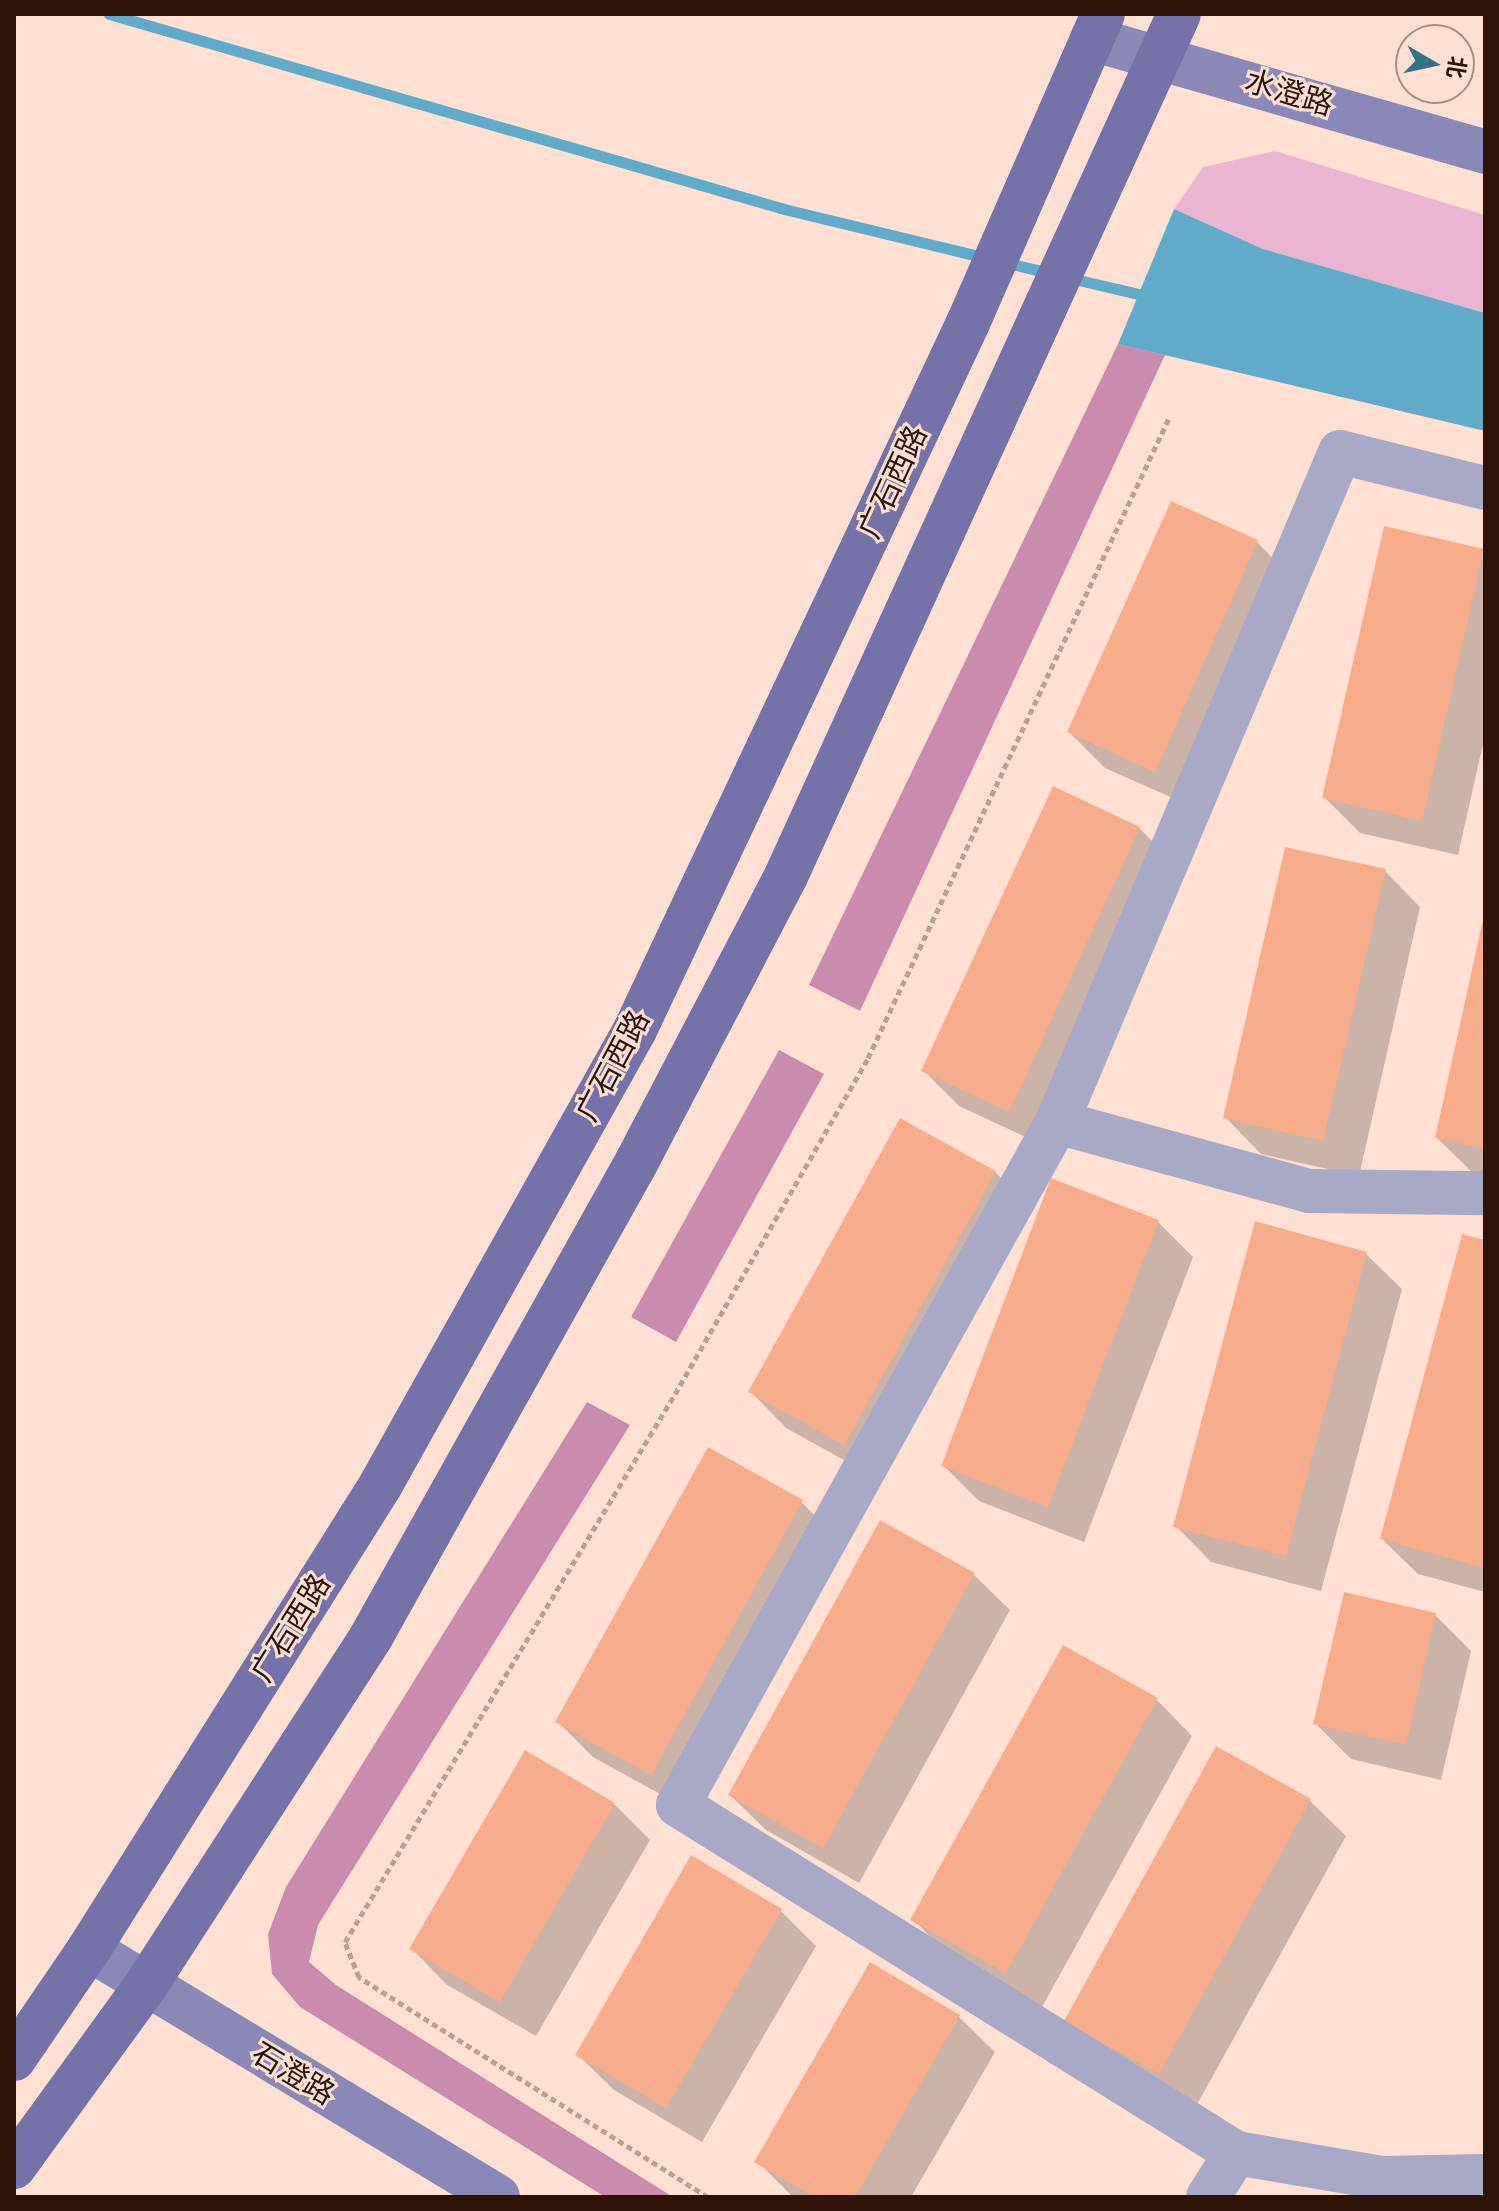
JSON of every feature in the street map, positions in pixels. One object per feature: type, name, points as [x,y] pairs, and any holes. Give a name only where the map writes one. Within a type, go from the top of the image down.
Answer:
[{"type":"main road","points":[[14,2167],[146,1985],[371,1637],[636,1163],[786,876],[1032,343],[1179,14]]},
{"type":"main road","name":"广石西路","points":[[14,2059],[89,1949],[380,1486],[635,1030],[968,323],[1097,27]]},
{"type":"street","name":"水澄路","points":[[1097,27],[1161,57],[1485,152]]},
{"type":"street","points":[[1485,488],[1340,452],[1057,1122],[678,1805],[1236,2153],[1382,2178],[1485,2176]]},
{"type":"street","points":[[1057,1122],[1309,1191],[1485,1193]]},
{"type":"street","name":"石澄路","points":[[89,1949],[498,2197]]},
{"type":"street","points":[[1208,2197],[1236,2153]]},
{"type":"path","points":[[708,2197],[359,1977],[345,1942],[675,1394],[868,1058],[1170,416]]},
{"type":"shaded area","points":[[1275,151],[1485,215],[1485,313],[1263,249],[1174,209],[1203,167]]},
{"type":"shaded area","points":[[1118,344],[1165,355],[860,1011],[809,985]]},
{"type":"shaded area","points":[[779,1050],[824,1074],[676,1342],[631,1317]]},
{"type":"shaded area","points":[[587,1402],[630,1425],[318,1925],[309,1962],[336,1985],[673,2197],[605,2197],[300,2007],[272,1974],[268,1934],[286,1887]]},
{"type":"water","points":[[1174,209],[1263,249],[1485,313],[1485,431],[1118,344]]},
{"type":"building","points":[[1171,501],[1258,540],[1155,772],[1067,732]]},
{"type":"building","points":[[1384,526],[1484,549],[1422,821],[1322,798]]},
{"type":"building","points":[[1053,786],[1140,827],[1009,1112],[921,1071]]},
{"type":"building","points":[[1285,847],[1386,869],[1323,1141],[1223,1118]]},
{"type":"building","points":[[1485,916],[1485,1149],[1435,1138]]},
{"type":"building","points":[[900,1118],[996,1171],[844,1445],[748,1392]]},
{"type":"building","points":[[1051,1178],[1159,1220],[1048,1507],[941,1466]]},
{"type":"building","points":[[1255,1221],[1367,1252],[1286,1556],[1173,1527]]},
{"type":"building","points":[[1462,1234],[1485,1240],[1485,1568],[1380,1539]]},
{"type":"building","points":[[708,1447],[803,1500],[651,1775],[555,1722]]},
{"type":"building","points":[[880,1520],[975,1573],[823,1848],[728,1795]]},
{"type":"building","points":[[1344,1592],[1436,1613],[1406,1745],[1313,1724]]},
{"type":"building","points":[[1063,1645],[1158,1698],[1006,1973],[910,1920]]},
{"type":"building","points":[[1216,1746],[1311,1799],[1159,2074],[1064,2021]]},
{"type":"building","points":[[525,1750],[615,1803],[500,2002],[409,1949]]},
{"type":"building","points":[[691,1855],[782,1909],[666,2108],[575,2055]]},
{"type":"building","points":[[870,1962],[960,2015],[855,2197],[814,2197],[754,2162]]},
{"type":"waterway","points":[[109,14],[784,209],[987,258]]},
{"type":"waterway","points":[[1004,262],[1049,273]]},
{"type":"waterway","points":[[1070,278],[1151,297]]}]
